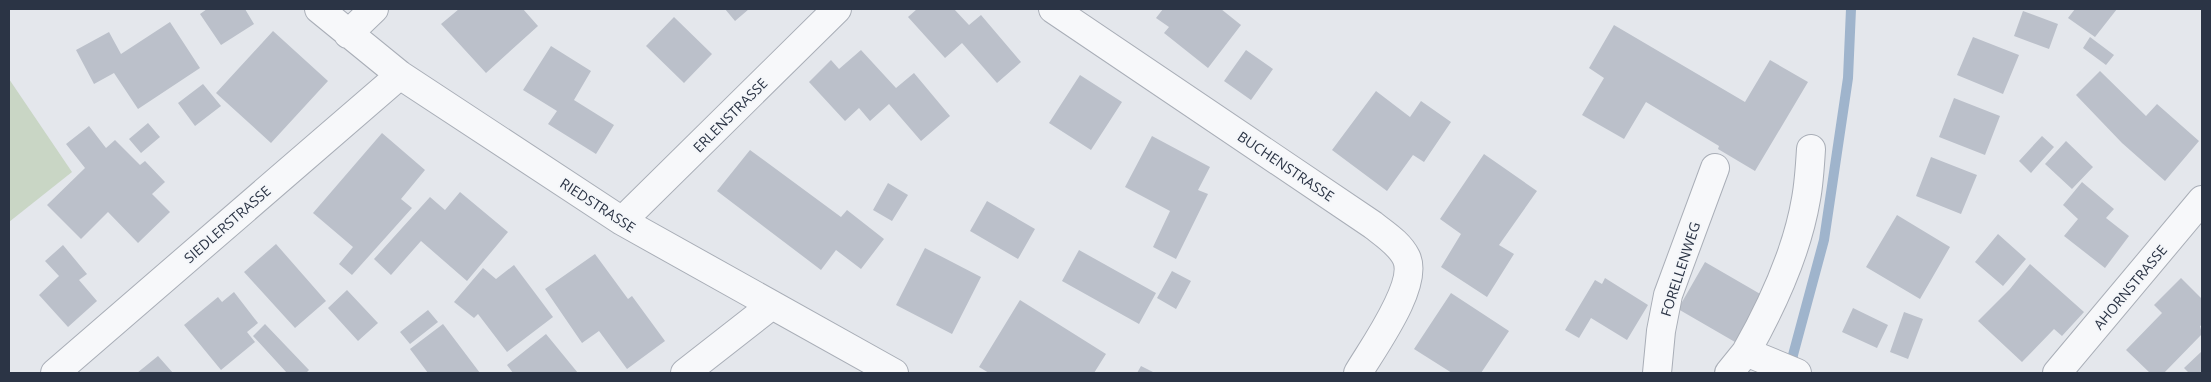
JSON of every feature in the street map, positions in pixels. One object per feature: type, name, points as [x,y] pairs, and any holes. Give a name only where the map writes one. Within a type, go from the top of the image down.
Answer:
[{"type":"street","name":"RIEDSTRASSE","points":[[320,9],[400,75],[622,222],[894,373]]},
{"type":"street","points":[[348,34],[374,9]]},
{"type":"street","name":"ERLENSTRASSE","points":[[622,222],[837,9]]},
{"type":"street","name":"BUCHENSTRASSE","points":[[1053,9],[1372,225],[1396,244],[1407,258],[1409,273],[1405,288],[1395,311],[1358,373]]},
{"type":"street","name":"SIEDLERSTRASSE","points":[[55,373],[400,75]]},
{"type":"street","points":[[1729,373],[1746,352],[1767,315],[1790,256],[1806,200],[1811,150]]},
{"type":"street","name":"FORELLENWEG","points":[[1657,373],[1661,332],[1668,296],[1715,168]]},
{"type":"street","name":"AHORNSTRASSE","points":[[2057,373],[2202,200]]},
{"type":"street","points":[[685,373],[772,306]]},
{"type":"street","points":[[1746,352],[1787,369]]},
{"type":"green space","points":[[9,79],[72,172],[9,222]]},
{"type":"building","points":[[207,9],[245,9],[254,24],[221,45],[200,14]]},
{"type":"building","points":[[459,9],[523,9],[538,26],[486,73],[441,24]]},
{"type":"building","points":[[725,9],[749,9],[735,21]]},
{"type":"building","points":[[917,9],[954,9],[969,25],[981,15],[1021,62],[997,83],[962,43],[945,58],[908,17]]},
{"type":"building","points":[[1163,9],[1221,9],[1241,25],[1208,68],[1164,33],[1169,27],[1156,18]]},
{"type":"building","points":[[2075,9],[2117,9],[2095,37],[2068,18]]},
{"type":"building","points":[[2023,11],[2058,24],[2049,49],[2014,36]]},
{"type":"building","points":[[674,17],[712,54],[684,83],[646,46]]},
{"type":"building","points":[[170,22],[200,68],[138,109],[114,73],[94,84],[76,50],[109,32],[121,54]]},
{"type":"building","points":[[1614,25],[1745,102],[1770,60],[1808,82],[1755,171],[1718,149],[1719,146],[1646,102],[1624,139],[1582,115],[1604,78],[1589,68]]},
{"type":"building","points":[[273,31],[328,81],[271,143],[216,93]]},
{"type":"building","points":[[1973,37],[2019,55],[2003,94],[1957,75]]},
{"type":"building","points":[[2090,37],[2114,55],[2106,65],[2083,48]]},
{"type":"building","points":[[551,46],[591,71],[574,100],[614,125],[596,154],[548,124],[557,111],[523,90]]},
{"type":"building","points":[[861,50],[896,88],[914,73],[950,116],[921,141],[889,104],[870,121],[859,108],[845,121],[809,82],[831,60],[839,69]]},
{"type":"building","points":[[1246,50],[1273,69],[1251,100],[1224,81]]},
{"type":"building","points":[[2100,71],[2146,116],[2157,104],[2199,141],[2165,181],[2122,143],[2076,95]]},
{"type":"building","points":[[1080,75],[1122,102],[1091,150],[1049,123]]},
{"type":"building","points":[[203,84],[221,106],[195,126],[178,103]]},
{"type":"building","points":[[1376,91],[1410,117],[1421,101],[1451,122],[1424,162],[1413,155],[1387,191],[1332,150]]},
{"type":"building","points":[[1954,98],[2000,116],[1985,155],[1939,137]]},
{"type":"building","points":[[148,123],[160,137],[141,153],[129,139]]},
{"type":"building","points":[[89,126],[106,148],[115,140],[140,165],[145,161],[165,182],[152,194],[170,212],[138,243],[108,212],[81,239],[47,205],[85,168],[66,144]]},
{"type":"building","points":[[382,133],[425,170],[401,199],[412,208],[352,275],[339,264],[353,247],[313,213]]},
{"type":"building","points":[[1152,136],[1210,167],[1198,190],[1208,194],[1176,259],[1153,247],[1170,211],[1125,187]]},
{"type":"building","points":[[2042,136],[2054,147],[2031,173],[2019,161]]},
{"type":"building","points":[[2066,141],[2093,167],[2072,189],[2045,164]]},
{"type":"building","points":[[750,150],[841,217],[847,210],[884,239],[861,269],[836,250],[821,270],[717,191]]},
{"type":"building","points":[[1484,154],[1537,191],[1499,245],[1514,254],[1487,297],[1441,267],[1461,234],[1440,219]]},
{"type":"building","points":[[1931,157],[1977,175],[1961,214],[1916,196]]},
{"type":"building","points":[[2082,182],[2114,209],[2106,218],[2129,236],[2105,268],[2064,236],[2078,219],[2063,205]]},
{"type":"building","points":[[888,183],[908,195],[892,221],[873,210]]},
{"type":"building","points":[[460,192],[508,232],[467,281],[421,241],[391,275],[374,259],[430,197],[445,210]]},
{"type":"building","points":[[987,201],[1035,229],[1018,259],[970,231]]},
{"type":"building","points":[[1897,215],[1950,247],[1920,299],[1866,267]]},
{"type":"building","points":[[1998,234],[2026,259],[2003,286],[1975,262]]},
{"type":"building","points":[[276,244],[326,301],[295,328],[244,272]]},
{"type":"building","points":[[63,245],[87,274],[79,280],[97,301],[68,327],[39,295],[59,276],[45,261]]},
{"type":"building","points":[[925,248],[981,277],[952,334],[896,305]]},
{"type":"building","points":[[1079,250],[1156,293],[1139,324],[1062,281]]},
{"type":"building","points":[[595,254],[628,299],[632,296],[665,341],[627,369],[599,331],[582,343],[545,289]]},
{"type":"building","points":[[1705,262],[1762,295],[1735,342],[1678,309]]},
{"type":"building","points":[[2030,264],[2084,312],[2062,336],[2054,329],[2022,362],[1978,321],[2010,289]]},
{"type":"building","points":[[514,265],[553,317],[507,352],[478,314],[474,318],[454,302],[483,268],[496,279]]},
{"type":"building","points":[[1172,271],[1191,281],[1176,309],[1157,298]]},
{"type":"building","points":[[1605,278],[1648,305],[1627,340],[1591,318],[1579,338],[1565,330],[1595,280],[1602,284]]},
{"type":"building","points":[[2181,278],[2202,299],[2202,325],[2200,326],[2202,334],[2164,373],[2150,373],[2126,350],[2162,313],[2154,305]]},
{"type":"building","points":[[347,290],[378,323],[358,341],[328,308]]},
{"type":"building","points":[[234,292],[258,323],[247,332],[255,342],[221,370],[184,325],[218,297],[222,302]]},
{"type":"building","points":[[1451,293],[1509,331],[1481,373],[1452,373],[1414,349]]},
{"type":"building","points":[[1020,300],[1106,354],[1094,373],[989,373],[979,367]]},
{"type":"building","points":[[1853,308],[1888,325],[1877,348],[1842,332]]},
{"type":"building","points":[[428,310],[438,322],[410,344],[400,332]]},
{"type":"building","points":[[1904,312],[1923,319],[1908,359],[1890,352]]},
{"type":"building","points":[[265,324],[309,370],[306,373],[287,373],[253,336]]},
{"type":"building","points":[[443,324],[480,373],[428,373],[410,349]]},
{"type":"building","points":[[546,334],[578,373],[513,373],[507,365]]},
{"type":"building","points":[[2202,351],[2202,373],[2189,373],[2184,368]]},
{"type":"building","points":[[158,356],[173,373],[137,373]]},
{"type":"building","points":[[1141,366],[1155,373],[1137,373]]},
{"type":"waterway","points":[[1791,370],[1793,355],[1824,240],[1848,78],[1851,9]]}]
